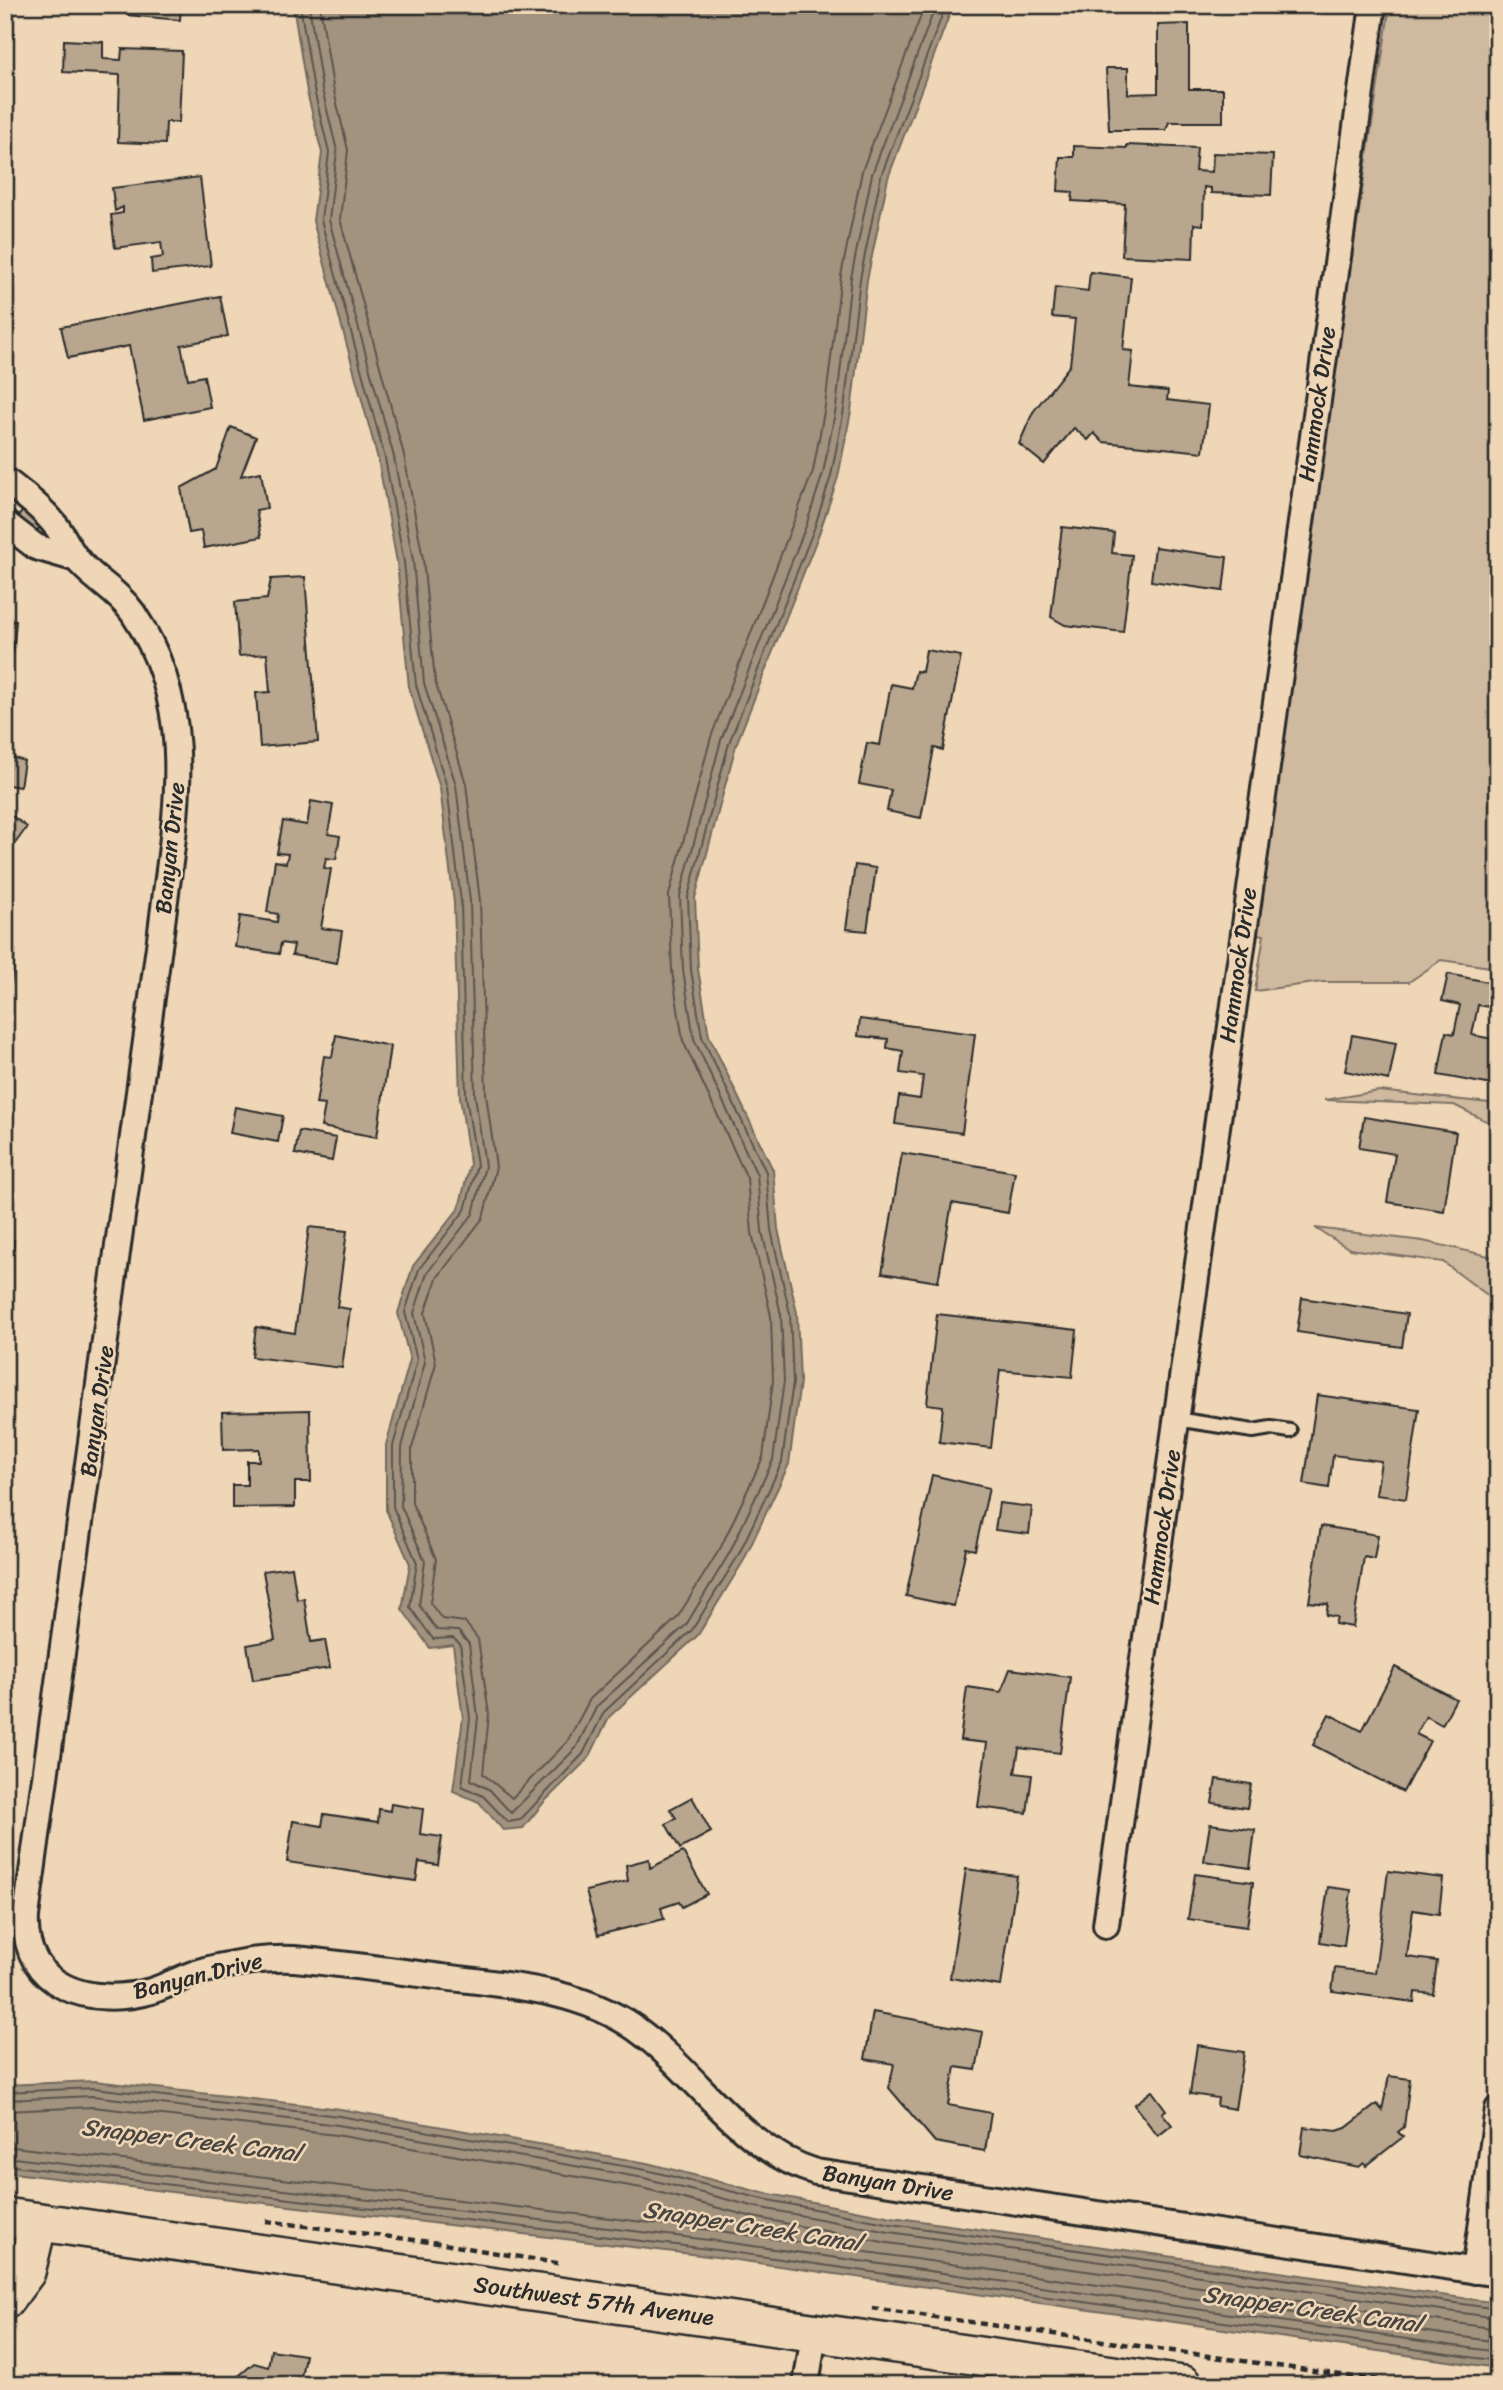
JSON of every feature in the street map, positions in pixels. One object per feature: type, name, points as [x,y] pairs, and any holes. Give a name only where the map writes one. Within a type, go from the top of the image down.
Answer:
[{"type":"main road","points":[[5,2300],[26,2272],[21,2219]]},
{"type":"main road","name":"Southwest 57th Avenue","points":[[21,2219],[1183,2385]]},
{"type":"street","name":"Hammock Drive","points":[[1106,1925],[1373,5]]},
{"type":"street","name":"Banyan Drive","points":[[5,480],[50,519],[76,559],[122,599],[141,626],[170,697],[176,721],[178,762],[158,958],[26,1916],[27,1944],[39,1968],[65,1988],[102,1996],[150,1991],[202,1971],[272,1958],[536,1988],[572,1999],[635,2028],[749,2135],[782,2157],[816,2172],[1486,2273]]},
{"type":"street","name":"Banyan Drive","points":[[5,523],[36,547],[76,559]]},
{"type":"street","points":[[1486,2273],[1498,2109]]},
{"type":"street","points":[[806,2385],[814,2334]]},
{"type":"lane","points":[[1176,1419],[1254,1431],[1271,1428],[1290,1431]]},
{"type":"shaded area","points":[[1390,5],[1498,5],[1498,968],[1441,960],[1409,982],[1322,982],[1255,991],[1264,935],[1250,933]]},
{"type":"shaded area","points":[[1379,1091],[1498,1104],[1498,1127],[1454,1105],[1324,1100]]},
{"type":"shaded area","points":[[1315,1228],[1423,1241],[1498,1258],[1498,1303],[1443,1262],[1350,1249]]},
{"type":"water","points":[[293,5],[953,5],[888,178],[867,280],[851,411],[838,477],[820,531],[736,745],[695,898],[698,969],[709,1036],[773,1170],[778,1229],[797,1313],[800,1382],[789,1464],[744,1560],[698,1635],[609,1717],[589,1758],[544,1802],[523,1828],[503,1830],[479,1802],[453,1791],[463,1718],[453,1645],[430,1648],[402,1609],[410,1564],[386,1510],[386,1445],[410,1360],[398,1313],[413,1266],[459,1208],[470,1164],[460,1097],[454,903],[440,788],[409,687],[397,562],[378,459],[313,221],[322,153],[307,92]]},
{"type":"water","name":"Snapper Creek Canal","points":[[94,2081],[340,2109],[647,2163],[759,2192],[892,2217],[1498,2303],[1498,2368],[716,2257],[5,2172],[5,2085]]},
{"type":"building","points":[[128,5],[181,5],[180,20],[127,15]]},
{"type":"building","points":[[1189,24],[1189,89],[1223,89],[1223,122],[1169,122],[1166,130],[1109,130],[1106,68],[1128,68],[1128,94],[1158,93],[1158,25]]},
{"type":"building","points":[[64,40],[103,42],[103,59],[121,60],[122,49],[182,51],[179,122],[166,122],[165,144],[118,142],[120,75],[63,72]]},
{"type":"building","points":[[1127,145],[1197,148],[1195,171],[1212,172],[1213,153],[1273,155],[1271,195],[1211,193],[1211,188],[1204,187],[1203,225],[1194,224],[1193,259],[1122,256],[1125,204],[1072,201],[1073,192],[1058,191],[1060,157],[1074,157],[1074,146],[1127,148]]},
{"type":"building","points":[[200,177],[211,266],[152,273],[151,259],[163,257],[161,242],[115,248],[111,215],[123,213],[123,207],[115,211],[112,188]]},
{"type":"building","points":[[1090,272],[1131,277],[1123,350],[1133,351],[1129,387],[1168,391],[1167,400],[1209,405],[1203,452],[1103,442],[1094,433],[1088,440],[1074,428],[1044,464],[1019,444],[1033,412],[1070,365],[1075,319],[1052,317],[1055,287],[1088,291]]},
{"type":"building","points":[[220,296],[228,336],[181,345],[188,379],[204,376],[210,407],[144,420],[129,346],[68,358],[61,327]]},
{"type":"building","points":[[231,427],[256,437],[241,476],[261,472],[267,508],[256,510],[261,537],[204,548],[201,531],[189,533],[181,488],[216,469]]},
{"type":"building","points":[[25,508],[43,524],[34,534],[17,518]]},
{"type":"building","points":[[1062,527],[1114,533],[1112,553],[1132,555],[1123,632],[1065,625],[1051,617]]},
{"type":"building","points":[[1155,547],[1227,557],[1223,591],[1151,581]]},
{"type":"building","points":[[305,577],[318,742],[260,747],[256,693],[270,692],[267,654],[239,656],[235,602],[267,599],[271,579]]},
{"type":"building","points":[[5,620],[16,621],[13,653],[5,652]]},
{"type":"building","points":[[926,650],[961,656],[943,750],[934,748],[921,818],[887,811],[891,790],[859,784],[867,743],[880,745],[891,684],[912,688],[916,671],[922,672]]},
{"type":"building","points":[[5,755],[24,761],[20,787],[8,785],[5,803]]},
{"type":"building","points":[[311,801],[333,805],[328,834],[340,836],[336,859],[326,858],[324,868],[331,869],[321,928],[342,931],[337,963],[292,955],[294,945],[281,943],[279,954],[235,947],[240,916],[277,922],[278,914],[267,912],[275,861],[286,863],[288,854],[277,853],[283,821],[307,825]]},
{"type":"building","points":[[5,811],[27,827],[14,845],[5,839]]},
{"type":"building","points":[[855,865],[876,868],[867,931],[846,929]]},
{"type":"building","points":[[5,949],[15,950],[11,984],[5,983]]},
{"type":"building","points":[[1448,974],[1498,984],[1494,1008],[1478,1005],[1472,1035],[1498,1040],[1498,1086],[1438,1075],[1446,1032],[1454,1034],[1460,1005],[1442,1001]]},
{"type":"building","points":[[860,1019],[975,1034],[962,1133],[895,1124],[899,1096],[920,1099],[923,1076],[900,1073],[903,1051],[887,1048],[888,1039],[858,1036]]},
{"type":"building","points":[[336,1035],[390,1046],[377,1137],[321,1127],[325,1105],[316,1104],[324,1056],[332,1057]]},
{"type":"building","points":[[1352,1035],[1396,1043],[1389,1080],[1345,1071]]},
{"type":"building","points":[[235,1107],[283,1116],[278,1142],[230,1133]]},
{"type":"building","points":[[1364,1117],[1456,1132],[1444,1211],[1387,1202],[1395,1154],[1359,1148]]},
{"type":"building","points":[[299,1131],[336,1138],[332,1161],[295,1154]]},
{"type":"building","points":[[902,1153],[1015,1172],[1008,1213],[952,1203],[938,1282],[882,1273]]},
{"type":"building","points":[[309,1227],[347,1231],[337,1307],[350,1309],[342,1368],[252,1357],[256,1327],[295,1333]]},
{"type":"building","points":[[5,1239],[14,1240],[9,1292],[5,1291]]},
{"type":"building","points":[[1302,1298],[1407,1314],[1402,1347],[1297,1332]]},
{"type":"building","points":[[937,1314],[1077,1330],[1072,1377],[1000,1370],[991,1448],[939,1442],[943,1406],[927,1404]]},
{"type":"building","points":[[1317,1395],[1419,1409],[1406,1499],[1376,1495],[1381,1461],[1333,1455],[1329,1488],[1304,1484]]},
{"type":"building","points":[[310,1410],[311,1482],[295,1482],[295,1507],[232,1508],[232,1485],[247,1485],[247,1461],[259,1461],[259,1449],[223,1450],[222,1412]]},
{"type":"building","points":[[932,1475],[989,1488],[975,1550],[966,1548],[954,1606],[906,1596]]},
{"type":"building","points":[[999,1503],[1032,1507],[1029,1534],[995,1530]]},
{"type":"building","points":[[1321,1526],[1378,1535],[1374,1559],[1364,1557],[1353,1627],[1335,1624],[1337,1617],[1326,1615],[1328,1604],[1309,1602]]},
{"type":"building","points":[[292,1567],[297,1600],[304,1598],[311,1642],[325,1640],[330,1668],[253,1680],[247,1645],[275,1640],[263,1571]]},
{"type":"building","points":[[1395,1667],[1456,1699],[1442,1725],[1426,1716],[1416,1734],[1430,1741],[1403,1792],[1313,1745],[1329,1714],[1362,1731]]},
{"type":"building","points":[[1010,1669],[1070,1677],[1060,1753],[1019,1748],[1015,1773],[1032,1775],[1027,1813],[978,1807],[987,1743],[960,1740],[967,1687],[1001,1692]]},
{"type":"building","points":[[1216,1779],[1251,1784],[1247,1808],[1212,1803]]},
{"type":"building","points":[[692,1797],[711,1832],[680,1849],[666,1824],[676,1818],[670,1809]]},
{"type":"building","points":[[391,1804],[423,1809],[420,1834],[442,1837],[438,1865],[419,1862],[416,1881],[287,1862],[293,1821],[322,1826],[324,1814],[378,1822],[379,1809],[390,1811]]},
{"type":"building","points":[[1210,1824],[1255,1830],[1250,1868],[1204,1861]]},
{"type":"building","points":[[683,1852],[707,1894],[682,1907],[679,1902],[661,1908],[664,1919],[598,1935],[586,1891],[628,1881],[626,1865],[649,1859],[650,1868]]},
{"type":"building","points":[[966,1869],[1017,1876],[1001,1986],[950,1978]]},
{"type":"building","points":[[1388,1871],[1443,1878],[1439,1914],[1413,1910],[1407,1957],[1437,1961],[1433,1994],[1415,1992],[1414,2002],[1332,1991],[1335,1968],[1375,1973]]},
{"type":"building","points":[[1195,1874],[1253,1882],[1247,1927],[1188,1919]]},
{"type":"building","points":[[1328,1887],[1351,1890],[1344,1946],[1320,1942]]},
{"type":"building","points":[[873,2012],[983,2032],[976,2070],[955,2067],[948,2105],[991,2113],[985,2151],[935,2142],[889,2088],[894,2064],[865,2059]]},
{"type":"building","points":[[1197,2045],[1244,2052],[1235,2109],[1217,2106],[1218,2098],[1190,2094]]},
{"type":"building","points":[[1389,2076],[1410,2079],[1404,2127],[1398,2132],[1403,2137],[1366,2166],[1364,2163],[1359,2167],[1300,2155],[1304,2127],[1337,2131],[1346,2128],[1377,2104],[1382,2110]]},
{"type":"building","points":[[1152,2091],[1166,2110],[1162,2113],[1172,2125],[1158,2136],[1134,2105]]},
{"type":"building","points":[[271,2350],[305,2355],[300,2383],[313,2385],[228,2385],[254,2363],[268,2367]]}]
